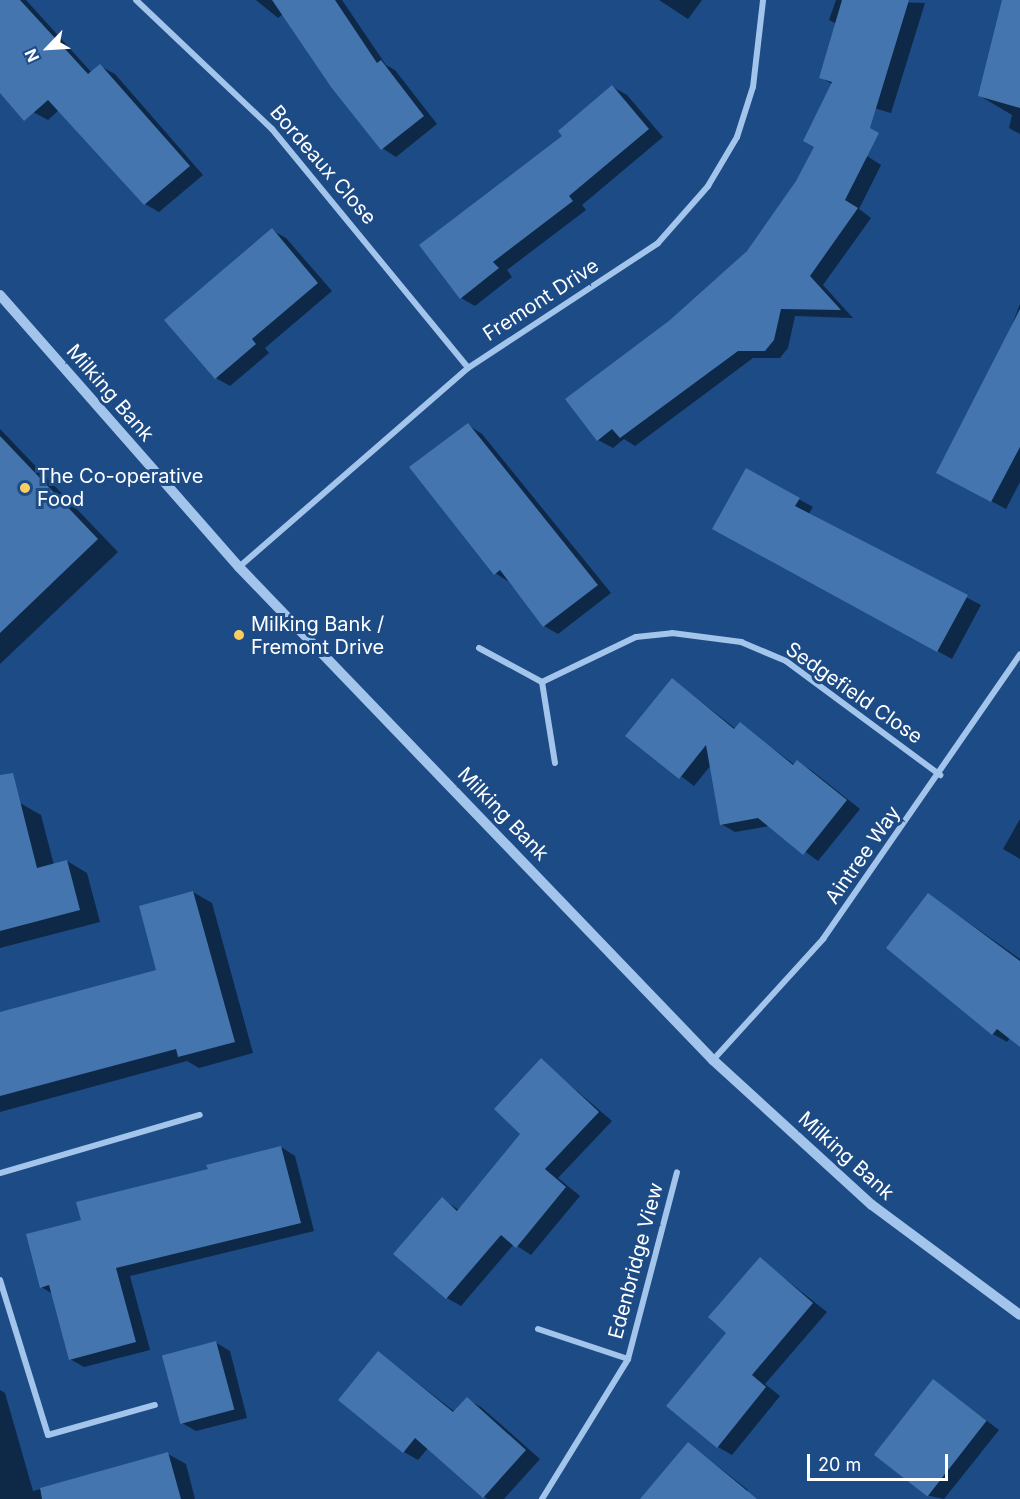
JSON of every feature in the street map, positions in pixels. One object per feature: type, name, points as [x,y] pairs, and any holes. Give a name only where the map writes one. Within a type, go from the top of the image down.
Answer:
[{"type":"street","name":"Bordeaux Close","points":[[136,0],[272,129],[468,368]]},
{"type":"street","name":"Fremont Drive","points":[[239,567],[468,368],[658,243],[708,186],[736,137],[753,87],[763,0]]},
{"type":"street","name":"Milking Bank","points":[[0,295],[239,567],[713,1060],[872,1205],[1020,1315]]},
{"type":"street","name":"Sedgefield Close","points":[[542,682],[636,637],[672,633],[741,642],[786,662],[940,775]]},
{"type":"street","points":[[479,648],[542,682],[555,763]]},
{"type":"street","name":"Aintree Way","points":[[713,1060],[824,939],[940,775],[1020,655]]},
{"type":"street","points":[[0,1173],[200,1115]]},
{"type":"street","name":"Edenbridge View","points":[[542,1499],[628,1359],[677,1172]]},
{"type":"street","points":[[0,1280],[48,1435],[155,1405]]},
{"type":"street","name":"Edenbridge View","points":[[538,1329],[628,1359]]},
{"type":"building","points":[[0,0],[20,0],[88,74],[100,64],[190,166],[144,205],[48,100],[24,121],[0,93]]},
{"type":"building","points":[[272,0],[335,0],[377,63],[381,60],[424,116],[381,150],[331,87]]},
{"type":"building","points":[[842,0],[909,0],[870,128],[879,133],[845,200],[858,208],[810,276],[841,310],[781,309],[774,340],[765,351],[738,351],[620,438],[612,429],[597,441],[565,399],[670,320],[747,251],[796,181],[814,147],[803,141],[832,82],[819,78]]},
{"type":"building","points":[[1002,0],[1020,0],[1020,108],[978,96]]},
{"type":"building","points":[[612,85],[649,129],[569,196],[573,201],[493,262],[499,268],[460,299],[419,245],[562,136],[558,131]]},
{"type":"building","points":[[272,228],[318,283],[252,339],[256,344],[215,379],[164,320]]},
{"type":"building","points":[[1020,309],[1020,447],[991,502],[936,473]]},
{"type":"building","points":[[468,423],[598,585],[543,627],[500,570],[494,575],[409,467]]},
{"type":"building","name":"The Co-operative Food","points":[[0,436],[98,539],[0,633]]},
{"type":"building","points":[[746,468],[800,498],[795,506],[968,595],[937,652],[712,529]]},
{"type":"building","points":[[672,678],[734,729],[740,722],[793,765],[797,760],[847,800],[803,855],[758,818],[720,825],[706,745],[679,779],[625,736]]},
{"type":"building","points":[[13,773],[37,868],[67,860],[80,910],[0,931],[0,775]]},
{"type":"building","points":[[193,891],[235,1042],[178,1057],[176,1049],[0,1096],[0,1012],[156,970],[139,906]]},
{"type":"building","points":[[928,893],[1020,961],[1020,1047],[997,1029],[992,1035],[886,948]]},
{"type":"building","points":[[541,1058],[599,1112],[545,1169],[566,1187],[516,1248],[501,1235],[446,1299],[393,1254],[442,1197],[457,1211],[520,1134],[494,1109]]},
{"type":"building","points":[[281,1146],[301,1223],[116,1268],[136,1342],[69,1360],[49,1285],[40,1288],[26,1234],[81,1220],[76,1202],[208,1169],[206,1165]]},
{"type":"building","points":[[760,1257],[813,1303],[752,1375],[766,1387],[717,1448],[666,1406],[726,1333],[708,1317]]},
{"type":"building","points":[[216,1341],[234,1410],[180,1424],[162,1355]]},
{"type":"building","points":[[378,1351],[453,1412],[467,1397],[526,1450],[483,1498],[415,1438],[403,1453],[338,1400]]},
{"type":"building","points":[[933,1379],[987,1421],[927,1497],[874,1455]]},
{"type":"building","points":[[688,1442],[757,1499],[640,1499]]},
{"type":"building","points":[[168,1452],[181,1499],[42,1499],[40,1488]]},
{"type":"place","name":"The Co-operative Food","points":[[25,488]]},
{"type":"place","name":"Milking Bank / Fremont Drive","points":[[239,635]]}]
